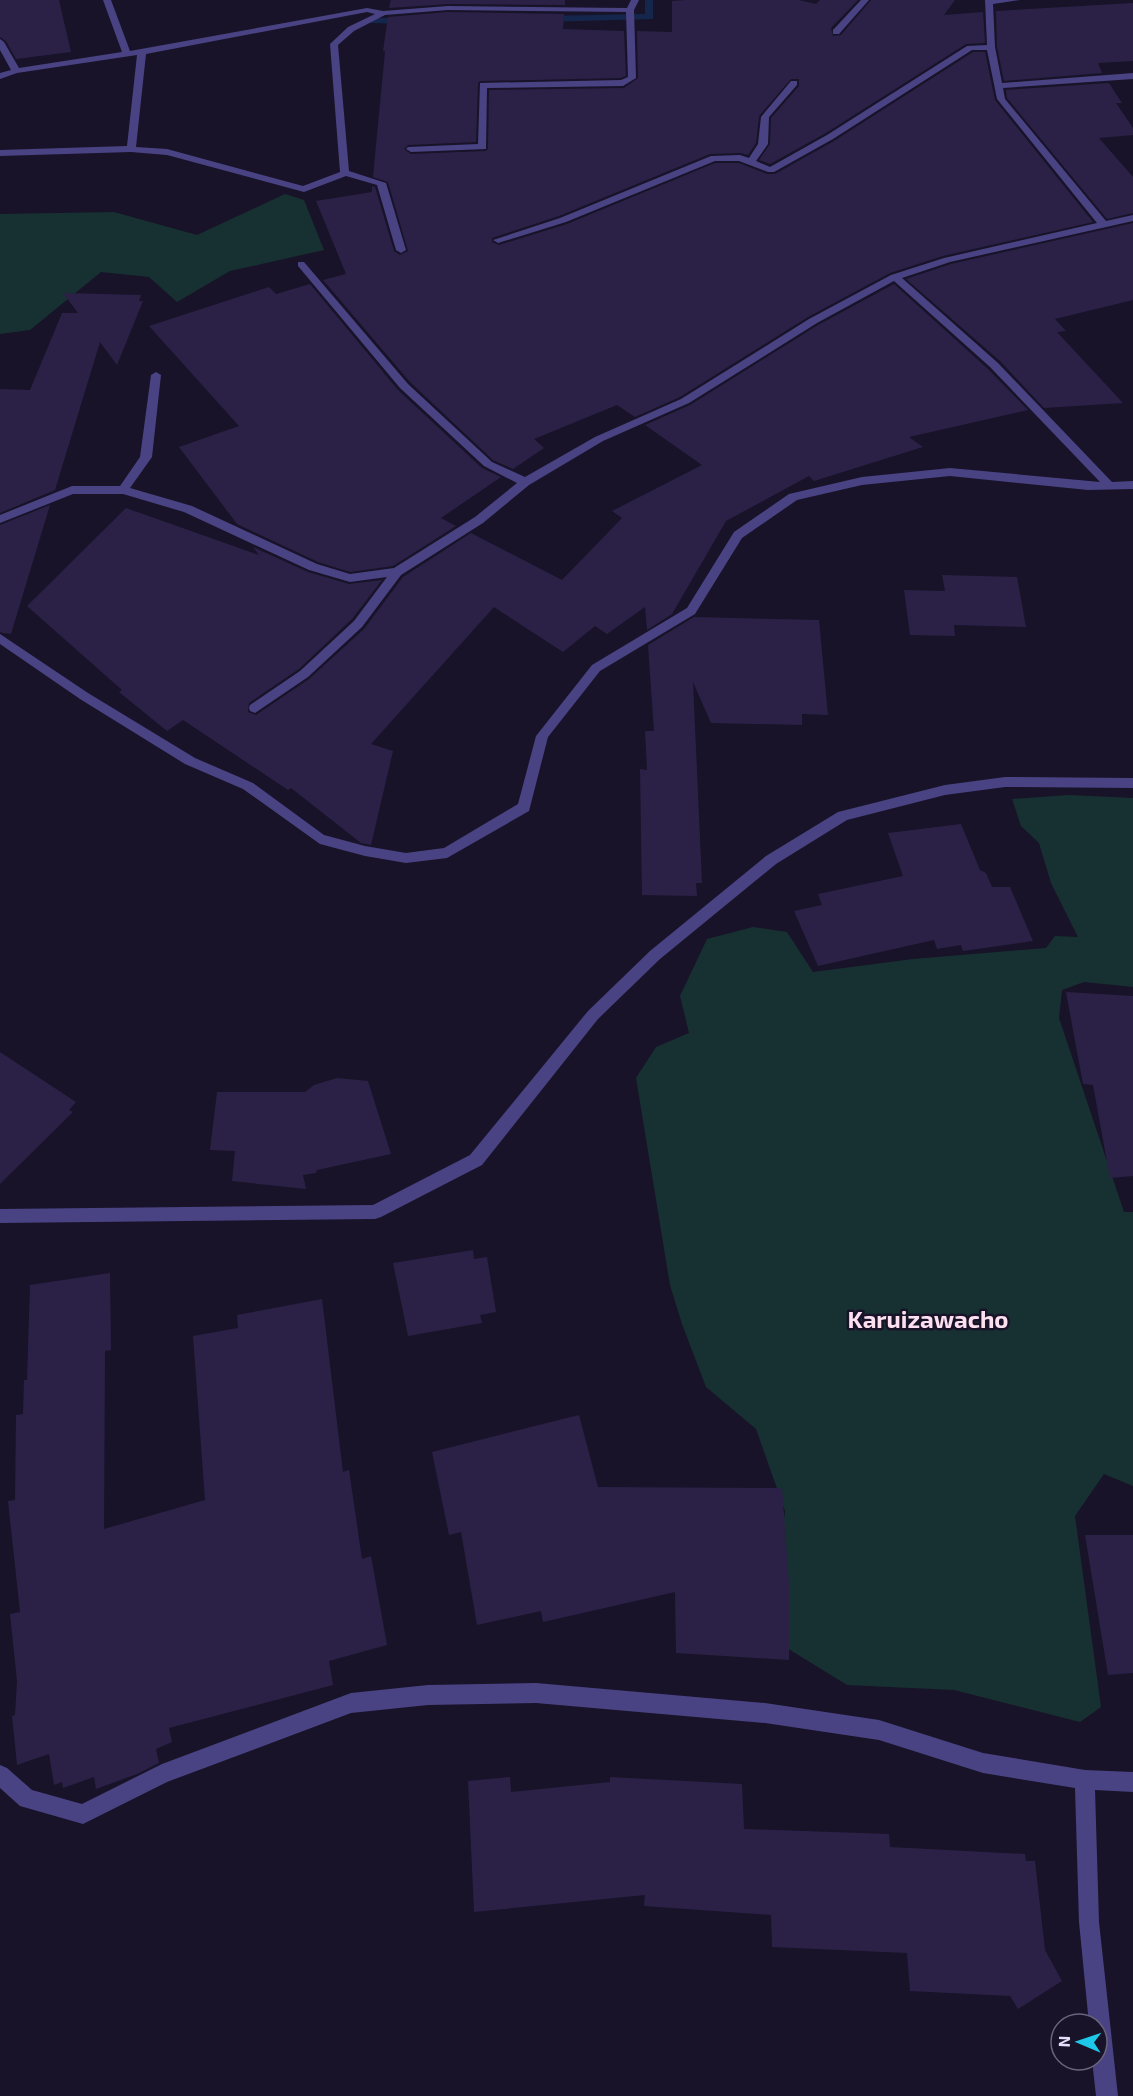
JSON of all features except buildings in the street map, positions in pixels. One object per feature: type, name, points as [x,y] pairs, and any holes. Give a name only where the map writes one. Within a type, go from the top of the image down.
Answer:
[{"type":"street","points":[[107,0],[127,54]]},
{"type":"street","points":[[411,149],[483,147],[483,85],[623,83],[632,78],[630,10],[635,0]]},
{"type":"street","points":[[836,32],[865,0]]},
{"type":"street","points":[[1016,0],[989,1],[991,47],[1001,99],[1104,225]]},
{"type":"street","points":[[0,76],[16,71],[142,52],[367,10],[382,13],[448,4],[630,10]]},
{"type":"street","points":[[345,173],[334,44],[351,29],[382,13]]},
{"type":"street","points":[[0,42],[16,71]]},
{"type":"street","points":[[498,240],[563,220],[714,158],[740,158],[771,170],[830,137],[970,48],[991,47]]},
{"type":"street","points":[[131,149],[142,52]]},
{"type":"street","points":[[998,86],[1133,76]]},
{"type":"street","points":[[751,162],[763,144],[765,117],[794,83]]},
{"type":"street","points":[[0,153],[131,149],[167,152],[304,189],[345,173],[381,183],[401,250]]},
{"type":"street","points":[[255,708],[304,674],[358,624],[397,572],[479,520],[525,482],[599,439],[685,401],[813,321],[852,298],[895,277],[947,260],[1133,218]]},
{"type":"street","points":[[301,264],[404,386],[488,464],[525,482]]},
{"type":"street","points":[[895,277],[994,365],[1110,486]]},
{"type":"street","points":[[123,490],[146,457],[156,375]]},
{"type":"street","points":[[0,638],[84,696],[190,761],[248,786],[320,839],[365,851],[406,858],[447,853],[524,807],[542,736],[596,668],[691,611],[738,535],[793,497],[862,481],[950,472],[1110,486],[1133,485]]},
{"type":"street","points":[[0,519],[72,490],[123,490],[188,509],[313,567],[350,578],[397,572]]},
{"type":"street","points":[[0,1216],[375,1212],[476,1161],[593,1015],[655,955],[771,860],[843,816],[945,790],[1005,782],[1133,783]]},
{"type":"street","points":[[0,1775],[27,1799],[83,1814],[162,1774],[351,1703],[428,1695],[536,1693],[765,1713],[879,1730],[983,1763],[1084,1780],[1133,1782]]},
{"type":"street","points":[[1084,1780],[1089,1922],[1107,2096]]},
{"type":"green space","points":[[285,194],[304,200],[324,250],[230,271],[177,302],[149,277],[101,272],[30,330],[0,334],[0,214],[114,212],[197,235]]},
{"type":"green space","points":[[1069,795],[1133,798],[1133,987],[1084,982],[1062,990],[1059,1018],[1124,1212],[1133,1212],[1133,1486],[1104,1474],[1075,1516],[1101,1707],[1080,1722],[954,1690],[847,1685],[769,1637],[785,1511],[756,1429],[706,1387],[682,1324],[670,1285],[636,1078],[656,1047],[689,1033],[680,996],[707,939],[753,927],[787,932],[813,972],[913,959],[1046,948],[1055,936],[1078,937],[1051,883],[1039,843],[1021,826],[1012,799]]},
{"type":"waterway","points":[[543,19],[650,17],[649,0]]},
{"type":"waterway","points":[[374,21],[409,21]]},
{"type":"district","name":"Karuizawacho","points":[[928,1318]]}]
